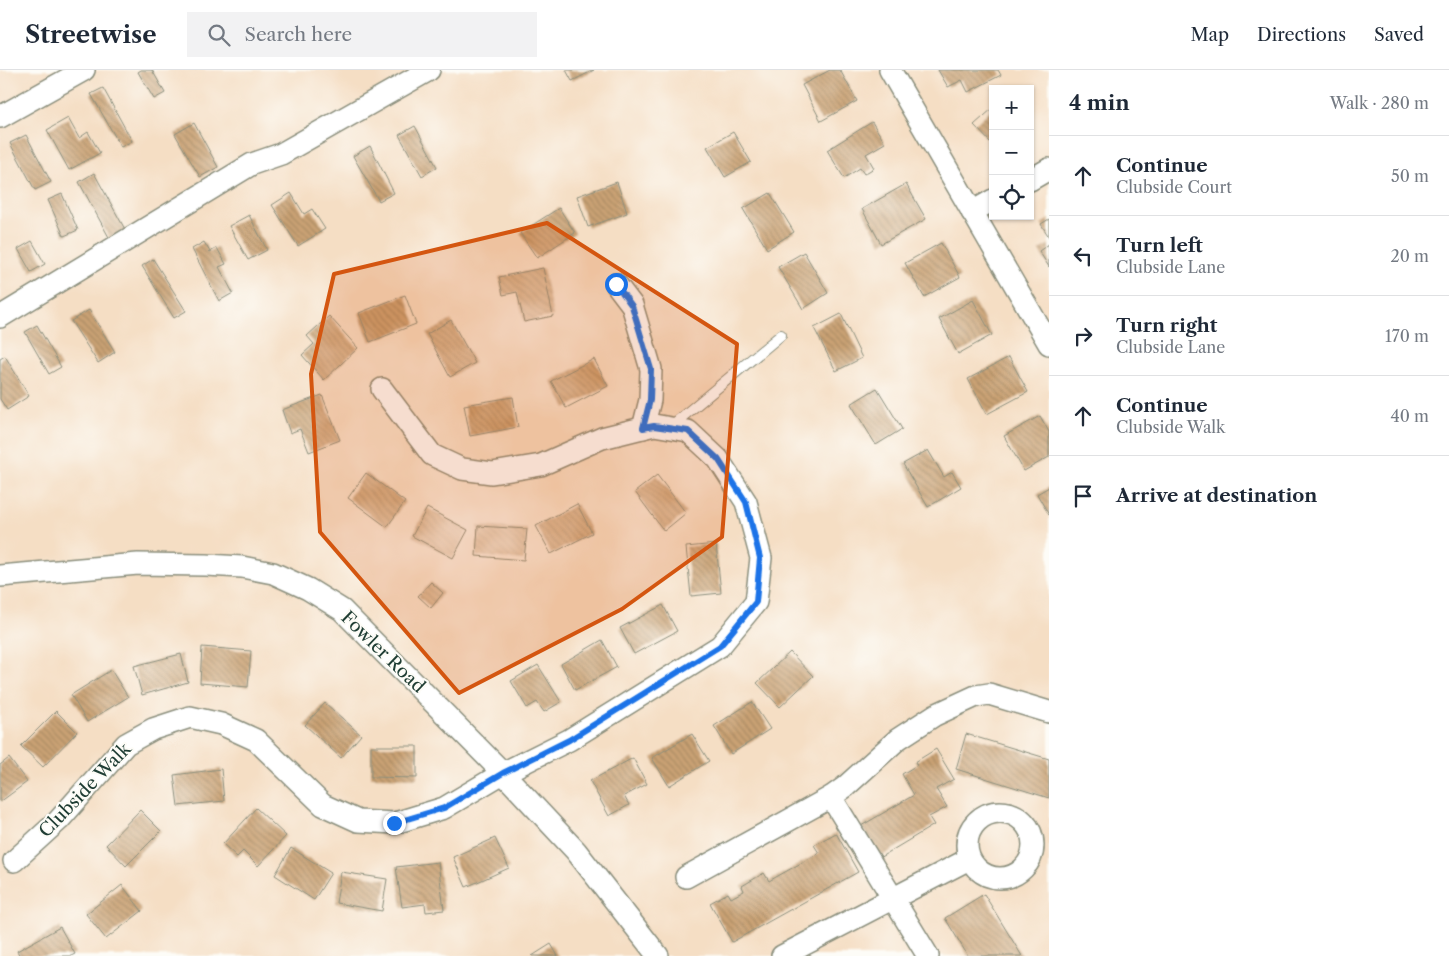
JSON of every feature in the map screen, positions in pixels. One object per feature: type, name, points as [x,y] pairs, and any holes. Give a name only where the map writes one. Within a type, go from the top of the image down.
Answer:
[{"type":"street","points":[[0,117],[84,70]]},
{"type":"street","points":[[0,317],[252,164],[281,154],[429,70]]},
{"type":"street","points":[[890,70],[1049,344]]},
{"type":"street","points":[[1034,178],[1049,169]]},
{"type":"street","points":[[972,212],[989,202]]},
{"type":"street","points":[[616,284],[632,306],[651,369],[650,400],[643,428]]},
{"type":"street","name":"Clubside Walk","points":[[14,861],[59,820],[126,744],[153,729],[190,717],[221,724],[256,740],[323,805],[358,821],[394,823],[444,808],[503,773],[569,740],[720,646],[756,602],[760,558],[746,502],[718,459],[688,431],[654,426],[602,438],[541,465],[492,472],[462,470],[432,455],[382,389]]},
{"type":"street","name":"Fowler Road","points":[[0,576],[138,564],[206,565],[273,573],[308,589],[342,610],[503,773],[576,851],[658,956]]},
{"type":"street","points":[[686,877],[831,797],[846,787],[898,739],[935,715],[976,696],[989,694],[1049,712]]},
{"type":"street","points":[[831,797],[928,956]]},
{"type":"street","points":[[782,956],[969,859]]},
{"type":"lane","points":[[669,428],[781,335]]},
{"type":"highlighted area","points":[[547,223],[737,344],[722,537],[622,609],[459,693],[320,532],[311,374],[334,274]]},
{"type":"building","points":[[141,70],[152,70],[165,93],[154,99],[138,72]]},
{"type":"building","points":[[566,70],[594,70],[572,81]]},
{"type":"building","points":[[830,70],[840,70],[857,101],[821,121],[802,85]]},
{"type":"building","points":[[938,70],[998,70],[1001,75],[968,92],[962,80],[948,87]]},
{"type":"building","points":[[103,88],[132,141],[121,147],[91,94]]},
{"type":"building","points":[[989,112],[989,141],[974,125]]},
{"type":"building","points":[[68,118],[79,138],[88,132],[100,153],[69,170],[47,130]]},
{"type":"building","points":[[872,122],[885,143],[866,154],[874,168],[864,174],[860,168],[844,178],[827,150]]},
{"type":"building","points":[[194,123],[218,167],[200,177],[175,134]]},
{"type":"building","points":[[415,126],[437,167],[422,176],[399,135]]},
{"type":"building","points":[[733,132],[751,162],[725,177],[707,147]]},
{"type":"building","points":[[26,135],[51,182],[35,190],[10,143]]},
{"type":"building","points":[[370,146],[394,193],[379,201],[353,156]]},
{"type":"building","points":[[94,173],[127,233],[111,241],[79,182]]},
{"type":"building","points":[[617,182],[627,213],[588,227],[577,196]]},
{"type":"building","points":[[906,184],[926,219],[881,244],[862,209]]},
{"type":"building","points":[[291,193],[304,214],[312,209],[325,229],[298,246],[272,205]]},
{"type":"building","points":[[770,193],[794,232],[767,249],[743,209]]},
{"type":"building","points":[[62,194],[78,230],[64,236],[48,200]]},
{"type":"building","points":[[559,208],[575,233],[537,258],[520,233]]},
{"type":"building","points":[[249,215],[267,250],[248,260],[229,226]]},
{"type":"building","points":[[1049,219],[1049,237],[1041,224]]},
{"type":"building","points":[[32,241],[45,264],[31,272],[18,249]]},
{"type":"building","points":[[204,242],[210,252],[217,248],[226,264],[219,267],[233,293],[219,301],[192,249]]},
{"type":"building","points":[[941,243],[960,277],[924,297],[905,263]]},
{"type":"building","points":[[1049,244],[1049,267],[1039,251]]},
{"type":"building","points":[[804,252],[828,293],[803,309],[778,267]]},
{"type":"building","points":[[153,259],[186,311],[174,318],[142,266]]},
{"type":"building","points":[[543,268],[553,316],[524,322],[517,292],[503,295],[499,277]]},
{"type":"building","points":[[405,295],[416,324],[370,342],[359,313]]},
{"type":"building","points":[[973,300],[992,335],[958,354],[939,319]]},
{"type":"building","points":[[89,310],[115,352],[98,363],[71,321]]},
{"type":"building","points":[[841,314],[862,358],[836,371],[814,328]]},
{"type":"building","points":[[329,316],[358,348],[324,380],[302,355],[314,344],[307,336]]},
{"type":"building","points":[[451,320],[475,363],[450,377],[427,334]]},
{"type":"building","points":[[37,325],[61,367],[49,374],[25,332]]},
{"type":"building","points":[[5,356],[29,396],[7,410],[0,399],[0,359]]},
{"type":"building","points":[[1009,357],[1028,392],[987,414],[968,379]]},
{"type":"building","points":[[594,359],[608,386],[566,408],[551,381]]},
{"type":"building","points":[[877,388],[902,429],[876,445],[851,404]]},
{"type":"building","points":[[322,395],[340,440],[309,452],[300,429],[290,433],[282,410]]},
{"type":"building","points":[[513,397],[518,427],[470,436],[464,405]]},
{"type":"building","points":[[1040,416],[1049,432],[1049,457],[1024,471],[1004,436]]},
{"type":"building","points":[[928,450],[944,477],[952,472],[961,487],[928,507],[903,464]]},
{"type":"building","points":[[366,473],[405,502],[387,527],[348,498]]},
{"type":"building","points":[[657,475],[686,513],[664,531],[635,492]]},
{"type":"building","points":[[1049,487],[1049,515],[1037,494]]},
{"type":"building","points":[[577,504],[592,533],[551,554],[536,526]]},
{"type":"building","points":[[427,508],[468,530],[453,558],[412,536]]},
{"type":"building","points":[[478,526],[527,529],[524,560],[476,556]]},
{"type":"building","points":[[716,544],[721,593],[691,596],[686,547]]},
{"type":"building","points":[[431,582],[443,593],[431,608],[418,596]]},
{"type":"building","points":[[663,605],[677,631],[634,654],[620,628]]},
{"type":"building","points":[[602,640],[617,667],[575,690],[561,664]]},
{"type":"building","points":[[202,647],[251,651],[248,687],[200,683]]},
{"type":"building","points":[[790,652],[813,676],[780,707],[757,683]]},
{"type":"building","points":[[181,654],[188,682],[142,695],[134,666]]},
{"type":"building","points":[[538,665],[561,702],[544,712],[537,702],[527,708],[511,681]]},
{"type":"building","points":[[111,670],[128,697],[87,722],[71,695]]},
{"type":"building","points":[[752,702],[770,729],[731,754],[714,726]]},
{"type":"building","points":[[325,703],[361,735],[341,758],[305,725]]},
{"type":"building","points":[[56,711],[77,732],[43,767],[21,746]]},
{"type":"building","points":[[692,734],[709,761],[669,786],[652,758]]},
{"type":"building","points":[[966,734],[1049,759],[1049,798],[956,769]]},
{"type":"building","points":[[371,746],[417,746],[417,778],[371,777]]},
{"type":"building","points":[[936,749],[954,779],[936,789],[947,807],[929,817],[934,825],[879,858],[861,826],[914,795],[902,774],[917,765],[915,762]]},
{"type":"building","points":[[9,758],[27,782],[0,802],[0,765]]},
{"type":"building","points":[[633,758],[647,784],[624,796],[629,805],[609,816],[590,781]]},
{"type":"building","points":[[221,769],[224,801],[178,806],[174,775]]},
{"type":"building","points":[[256,808],[286,836],[258,866],[243,851],[237,857],[223,844]]},
{"type":"building","points":[[140,810],[161,831],[126,866],[106,845]]},
{"type":"building","points":[[836,833],[858,872],[732,942],[710,903],[728,893],[731,898],[744,891],[742,886],[764,873],[769,881],[819,853],[814,845]]},
{"type":"building","points":[[495,838],[509,868],[466,887],[453,857]]},
{"type":"building","points":[[291,848],[331,873],[314,900],[275,875]]},
{"type":"building","points":[[438,862],[444,910],[426,912],[425,904],[402,907],[396,867]]},
{"type":"building","points":[[341,872],[387,879],[382,911],[336,903]]},
{"type":"building","points":[[122,885],[142,911],[106,939],[86,914]]},
{"type":"building","points":[[984,894],[1022,956],[968,956],[945,918]]},
{"type":"building","points":[[60,927],[75,954],[71,956],[20,956],[17,951]]},
{"type":"building","points":[[551,944],[558,956],[532,956]]},
{"type":"route","points":[[394,823],[444,808],[503,773],[569,740],[720,646],[756,602],[760,558],[746,502],[718,459],[688,431],[654,426],[643,428],[650,400],[651,369],[632,306],[616,284]]}]
